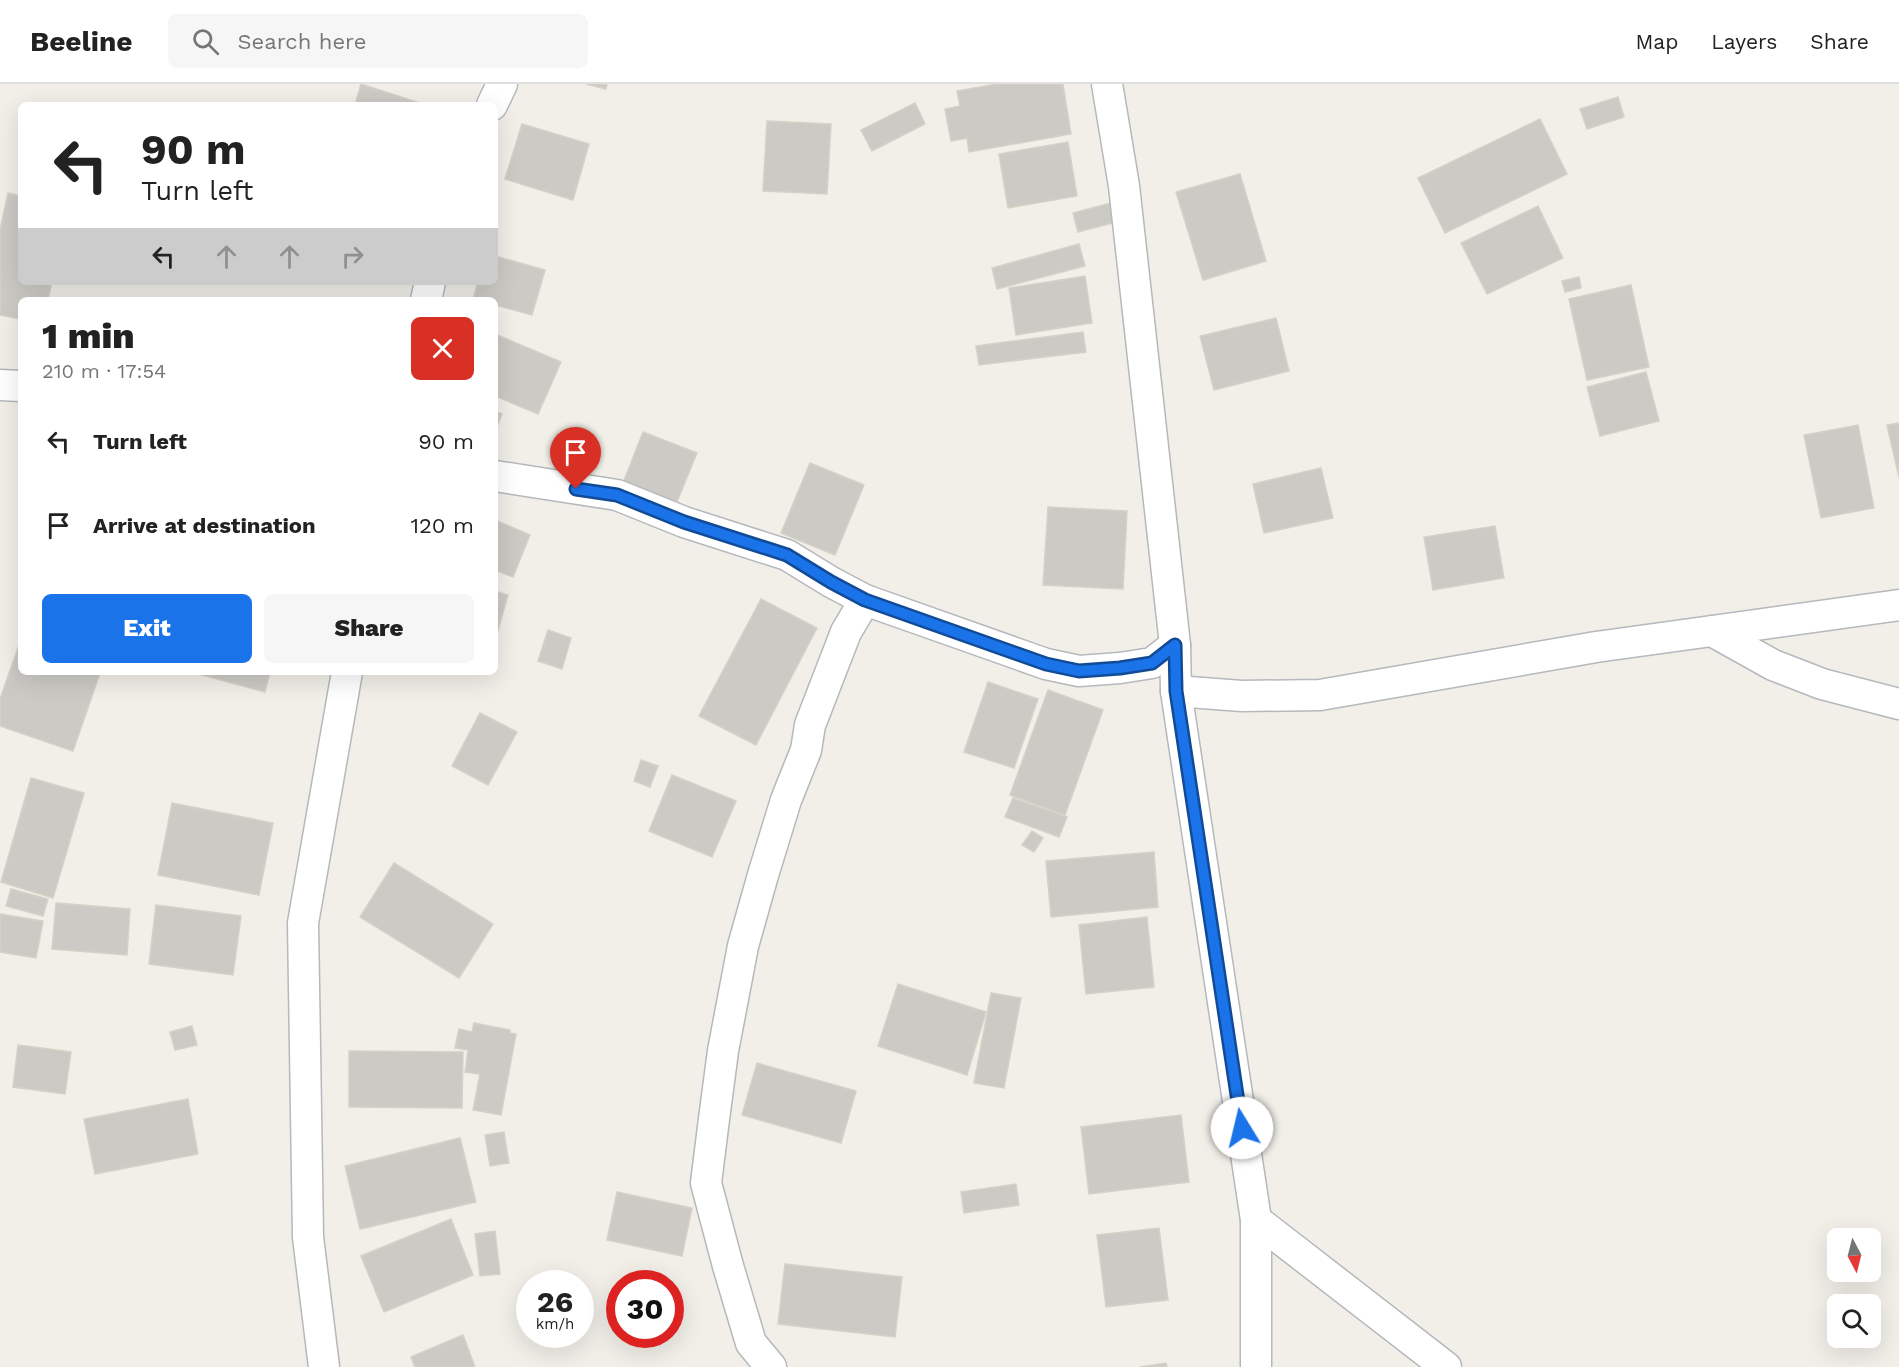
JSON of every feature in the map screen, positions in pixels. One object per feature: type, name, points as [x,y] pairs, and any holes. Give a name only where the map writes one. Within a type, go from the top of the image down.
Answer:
[{"type":"street","points":[[493,102],[502,84]]},
{"type":"street","points":[[1107,84],[1124,186],[1175,645],[1176,691],[1256,1220],[1256,1367]]},
{"type":"street","points":[[0,385],[18,386]]},
{"type":"street","points":[[498,476],[617,495],[684,522],[787,555],[865,600],[1046,664],[1079,671],[1120,668],[1152,663],[1175,645]]},
{"type":"street","points":[[771,1367],[751,1344],[706,1183],[723,1051],[743,946],[786,800],[806,750],[810,725],[846,632],[865,600]]},
{"type":"street","points":[[1176,691],[1242,696],[1320,695],[1596,647],[1899,605]]},
{"type":"street","points":[[1712,631],[1773,665],[1822,684],[1899,704]]},
{"type":"street","points":[[324,1367],[308,1237],[303,923],[346,675]]},
{"type":"street","points":[[1256,1220],[1446,1367]]},
{"type":"building","points":[[361,84],[417,102],[356,102]]},
{"type":"building","points":[[586,84],[607,84],[606,89]]},
{"type":"building","points":[[997,84],[1063,84],[1071,134],[969,152],[967,138],[951,141],[945,109],[960,106],[957,91]]},
{"type":"building","points":[[1618,97],[1624,117],[1587,129],[1580,109]]},
{"type":"building","points":[[915,103],[925,124],[872,151],[861,130]]},
{"type":"building","points":[[1540,119],[1567,174],[1445,233],[1418,178]]},
{"type":"building","points":[[767,121],[831,124],[827,194],[763,191]]},
{"type":"building","points":[[522,124],[589,144],[573,200],[505,179]]},
{"type":"building","points":[[1068,142],[1077,196],[1008,208],[999,154]]},
{"type":"building","points":[[1240,174],[1266,261],[1203,280],[1176,192]]},
{"type":"building","points":[[8,193],[18,195],[18,285],[51,285],[49,297],[18,297],[18,318],[0,315],[0,230]]},
{"type":"building","points":[[1115,202],[1120,221],[1078,232],[1073,213]]},
{"type":"building","points":[[1538,206],[1563,258],[1487,294],[1461,243]]},
{"type":"building","points":[[1079,244],[1085,266],[997,289],[992,268]]},
{"type":"building","points":[[498,257],[545,270],[532,315],[498,306],[498,297],[474,297],[477,285],[498,285]]},
{"type":"building","points":[[1085,276],[1092,323],[1016,335],[1009,288]]},
{"type":"building","points":[[1579,277],[1581,288],[1565,292],[1562,281]]},
{"type":"building","points":[[1631,285],[1649,367],[1587,380],[1569,299]]},
{"type":"building","points":[[1276,318],[1289,371],[1214,390],[1200,336]]},
{"type":"building","points":[[1083,332],[1086,352],[979,365],[976,346]]},
{"type":"building","points":[[498,335],[561,362],[538,414],[498,397]]},
{"type":"building","points":[[1646,372],[1659,421],[1600,436],[1587,387]]},
{"type":"building","points":[[498,412],[502,414],[498,424]]},
{"type":"building","points":[[1899,423],[1899,477],[1887,425]]},
{"type":"building","points":[[1858,425],[1874,508],[1821,518],[1804,435]]},
{"type":"building","points":[[643,432],[697,453],[676,504],[623,483]]},
{"type":"building","points":[[810,463],[864,485],[835,555],[781,533]]},
{"type":"building","points":[[1321,468],[1333,518],[1264,533],[1253,484]]},
{"type":"building","points":[[1048,507],[1127,511],[1123,589],[1043,585]]},
{"type":"building","points":[[498,521],[530,535],[513,577],[498,571]]},
{"type":"building","points":[[1495,526],[1504,578],[1433,590],[1424,537]]},
{"type":"building","points":[[498,592],[508,595],[498,630]]},
{"type":"building","points":[[761,599],[817,628],[756,745],[699,716]]},
{"type":"building","points":[[548,630],[571,638],[562,669],[538,661]]},
{"type":"building","points":[[18,648],[18,675],[99,675],[73,751],[0,726],[0,699]]},
{"type":"building","points":[[202,675],[269,675],[265,692]]},
{"type":"building","points":[[988,682],[1038,699],[1014,768],[964,752]]},
{"type":"building","points":[[1048,690],[1103,710],[1065,815],[1010,795]]},
{"type":"building","points":[[480,713],[517,732],[488,785],[452,766]]},
{"type":"building","points":[[641,760],[658,766],[650,787],[634,781]]},
{"type":"building","points":[[672,775],[736,801],[712,857],[649,831]]},
{"type":"building","points":[[31,778],[84,793],[53,898],[1,882]]},
{"type":"building","points":[[1013,798],[1067,817],[1059,837],[1005,817]]},
{"type":"building","points":[[172,803],[273,823],[259,895],[158,875]]},
{"type":"building","points":[[1032,831],[1043,838],[1034,852],[1022,845]]},
{"type":"building","points":[[1154,852],[1158,907],[1051,917],[1046,861]]},
{"type":"building","points":[[394,863],[493,924],[459,978],[360,917]]},
{"type":"building","points":[[11,889],[48,899],[43,916],[6,906]]},
{"type":"building","points":[[56,903],[130,909],[127,955],[52,949]]},
{"type":"building","points":[[156,905],[241,916],[233,975],[149,964]]},
{"type":"building","points":[[0,914],[43,921],[36,958],[0,952]]},
{"type":"building","points":[[1147,917],[1154,987],[1086,994],[1079,925]]},
{"type":"building","points":[[898,984],[986,1012],[967,1075],[878,1046]]},
{"type":"building","points":[[991,993],[1021,998],[1004,1088],[974,1083]]},
{"type":"building","points":[[474,1023],[510,1030],[510,1033],[516,1034],[501,1115],[473,1110],[480,1074],[465,1072],[468,1050],[455,1048],[459,1029],[472,1032]]},
{"type":"building","points":[[192,1026],[197,1045],[175,1050],[170,1032]]},
{"type":"building","points":[[18,1045],[71,1052],[65,1094],[13,1087]]},
{"type":"building","points":[[349,1051],[463,1052],[462,1108],[349,1107]]},
{"type":"building","points":[[757,1063],[856,1091],[841,1143],[742,1115]]},
{"type":"building","points":[[188,1099],[198,1154],[95,1174],[84,1119]]},
{"type":"building","points":[[1181,1115],[1189,1182],[1089,1194],[1081,1127]]},
{"type":"building","points":[[504,1132],[509,1163],[490,1166],[485,1135]]},
{"type":"building","points":[[460,1138],[476,1202],[360,1229],[345,1166]]},
{"type":"building","points":[[1016,1184],[1019,1205],[964,1213],[961,1192]]},
{"type":"building","points":[[617,1192],[692,1208],[682,1256],[607,1240]]},
{"type":"building","points":[[451,1219],[473,1275],[384,1312],[361,1256]]},
{"type":"building","points":[[1159,1228],[1168,1300],[1106,1307],[1097,1235]]},
{"type":"building","points":[[495,1231],[500,1274],[480,1276],[475,1234]]},
{"type":"building","points":[[785,1264],[902,1277],[895,1337],[778,1324]]},
{"type":"building","points":[[463,1335],[475,1367],[415,1367],[411,1357]]},
{"type":"building","points":[[1166,1363],[1167,1367],[1140,1367]]},
{"type":"route","points":[[576,489],[617,495],[684,522],[787,555],[865,600],[1046,664],[1079,671],[1120,668],[1152,663],[1175,645],[1176,691],[1242,1128]]}]
